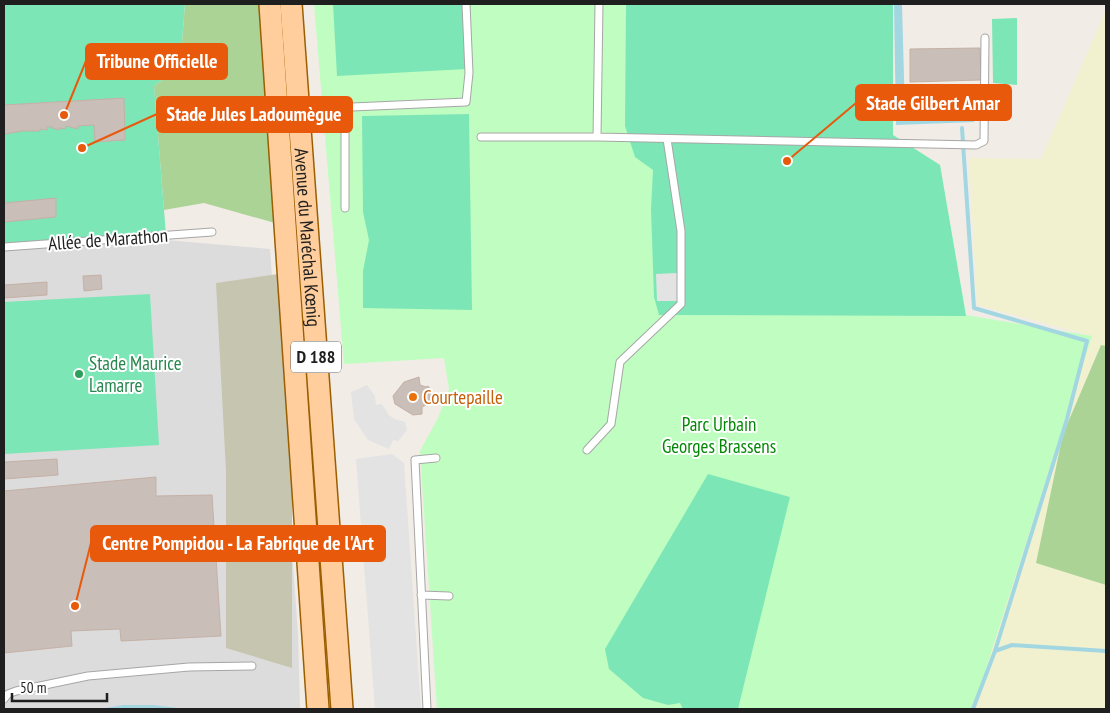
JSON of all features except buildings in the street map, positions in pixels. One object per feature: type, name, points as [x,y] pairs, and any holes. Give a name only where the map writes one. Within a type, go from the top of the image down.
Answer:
[{"type":"main road","name":"Avenue du Maréchal Kœnig","points":[[270,4],[318,709]]},
{"type":"main road","name":"Avenue du Maréchal Kœnig","points":[[291,4],[342,709]]},
{"type":"main road","points":[[341,686],[348,709]]},
{"type":"lane","points":[[345,208],[345,113],[348,109],[352,107],[466,102],[468,73],[466,4]]},
{"type":"lane","points":[[597,137],[599,4]]},
{"type":"lane","points":[[481,137],[597,137],[976,145],[984,141],[985,38]]},
{"type":"lane","points":[[587,450],[611,424],[620,362],[681,304],[681,231],[667,139]]},
{"type":"lane","name":"Allée de Marathon","points":[[4,247],[212,232]]},
{"type":"lane","points":[[427,709],[415,460],[436,458]]},
{"type":"lane","points":[[421,595],[449,596]]},
{"type":"lane","points":[[4,699],[8,694],[16,691],[88,676],[189,667],[252,666]]},
{"type":"shaded area","points":[[4,4],[185,4],[154,86],[166,240],[270,249],[298,633],[300,709],[4,709]]},
{"type":"shaded area","points":[[1106,10],[1106,709],[973,709],[1092,336],[977,305],[969,158],[1041,159]]},
{"type":"shaded area","points":[[677,273],[677,301],[657,301],[656,274]]},
{"type":"shaded area","points":[[278,274],[292,465],[292,668],[226,648],[226,471],[216,283]]},
{"type":"shaded area","points":[[367,385],[375,396],[376,405],[382,404],[388,414],[394,419],[405,422],[407,430],[398,441],[393,440],[389,449],[368,440],[354,419],[351,392]]},
{"type":"shaded area","points":[[392,454],[404,463],[421,709],[375,709],[356,459]]},
{"type":"green space","points":[[4,4],[185,4],[180,66],[154,86],[166,235],[4,247]]},
{"type":"green space","points":[[185,4],[259,4],[275,223],[204,203],[164,210],[154,86],[180,66]]},
{"type":"green space","name":"Parc Urbain Georges Brassens","points":[[314,4],[893,4],[893,135],[940,165],[966,315],[1092,336],[973,709],[437,709],[420,451],[438,418],[449,389],[444,358],[344,364]]},
{"type":"green space","points":[[333,4],[464,4],[467,69],[337,76]]},
{"type":"green space","points":[[626,4],[893,4],[893,135],[940,165],[966,316],[659,315],[654,297],[651,209],[653,170],[635,157],[625,126]]},
{"type":"green space","points":[[1017,18],[1017,85],[993,83],[992,19]]},
{"type":"green space","points":[[469,114],[472,310],[363,308],[363,271],[369,240],[363,212],[362,116]]},
{"type":"green space","name":"Stade Maurice Lamarre","points":[[150,294],[159,445],[4,454],[4,302]]},
{"type":"green space","points":[[1101,345],[1106,346],[1106,585],[1036,563],[1063,434]]},
{"type":"green space","points":[[708,474],[790,497],[738,709],[683,709],[680,703],[668,705],[643,698],[609,669],[605,649]]},
{"type":"water","points":[[894,4],[902,4],[905,114],[974,113],[974,122],[896,125]]},
{"type":"water","points":[[123,705],[153,705],[187,709],[99,709]]},
{"type":"waterway","points":[[962,128],[974,308],[1087,341],[1067,419],[995,651],[973,709]]},
{"type":"waterway","points":[[995,651],[1012,645],[1106,651]]},
{"type":"place","name":"Tribune Officielle","points":[[64,115]]},
{"type":"place","name":"Stade Jules Ladoumègue","points":[[82,148]]},
{"type":"place","name":"Stade Gilbert Amar","points":[[787,161]]},
{"type":"place","name":"Stade Maurice Lamarre","points":[[79,374]]},
{"type":"place","name":"Courtepaille","points":[[413,397]]},
{"type":"place","name":"Centre Pompidou - La Fabrique de l'Art","points":[[75,606]]}]
